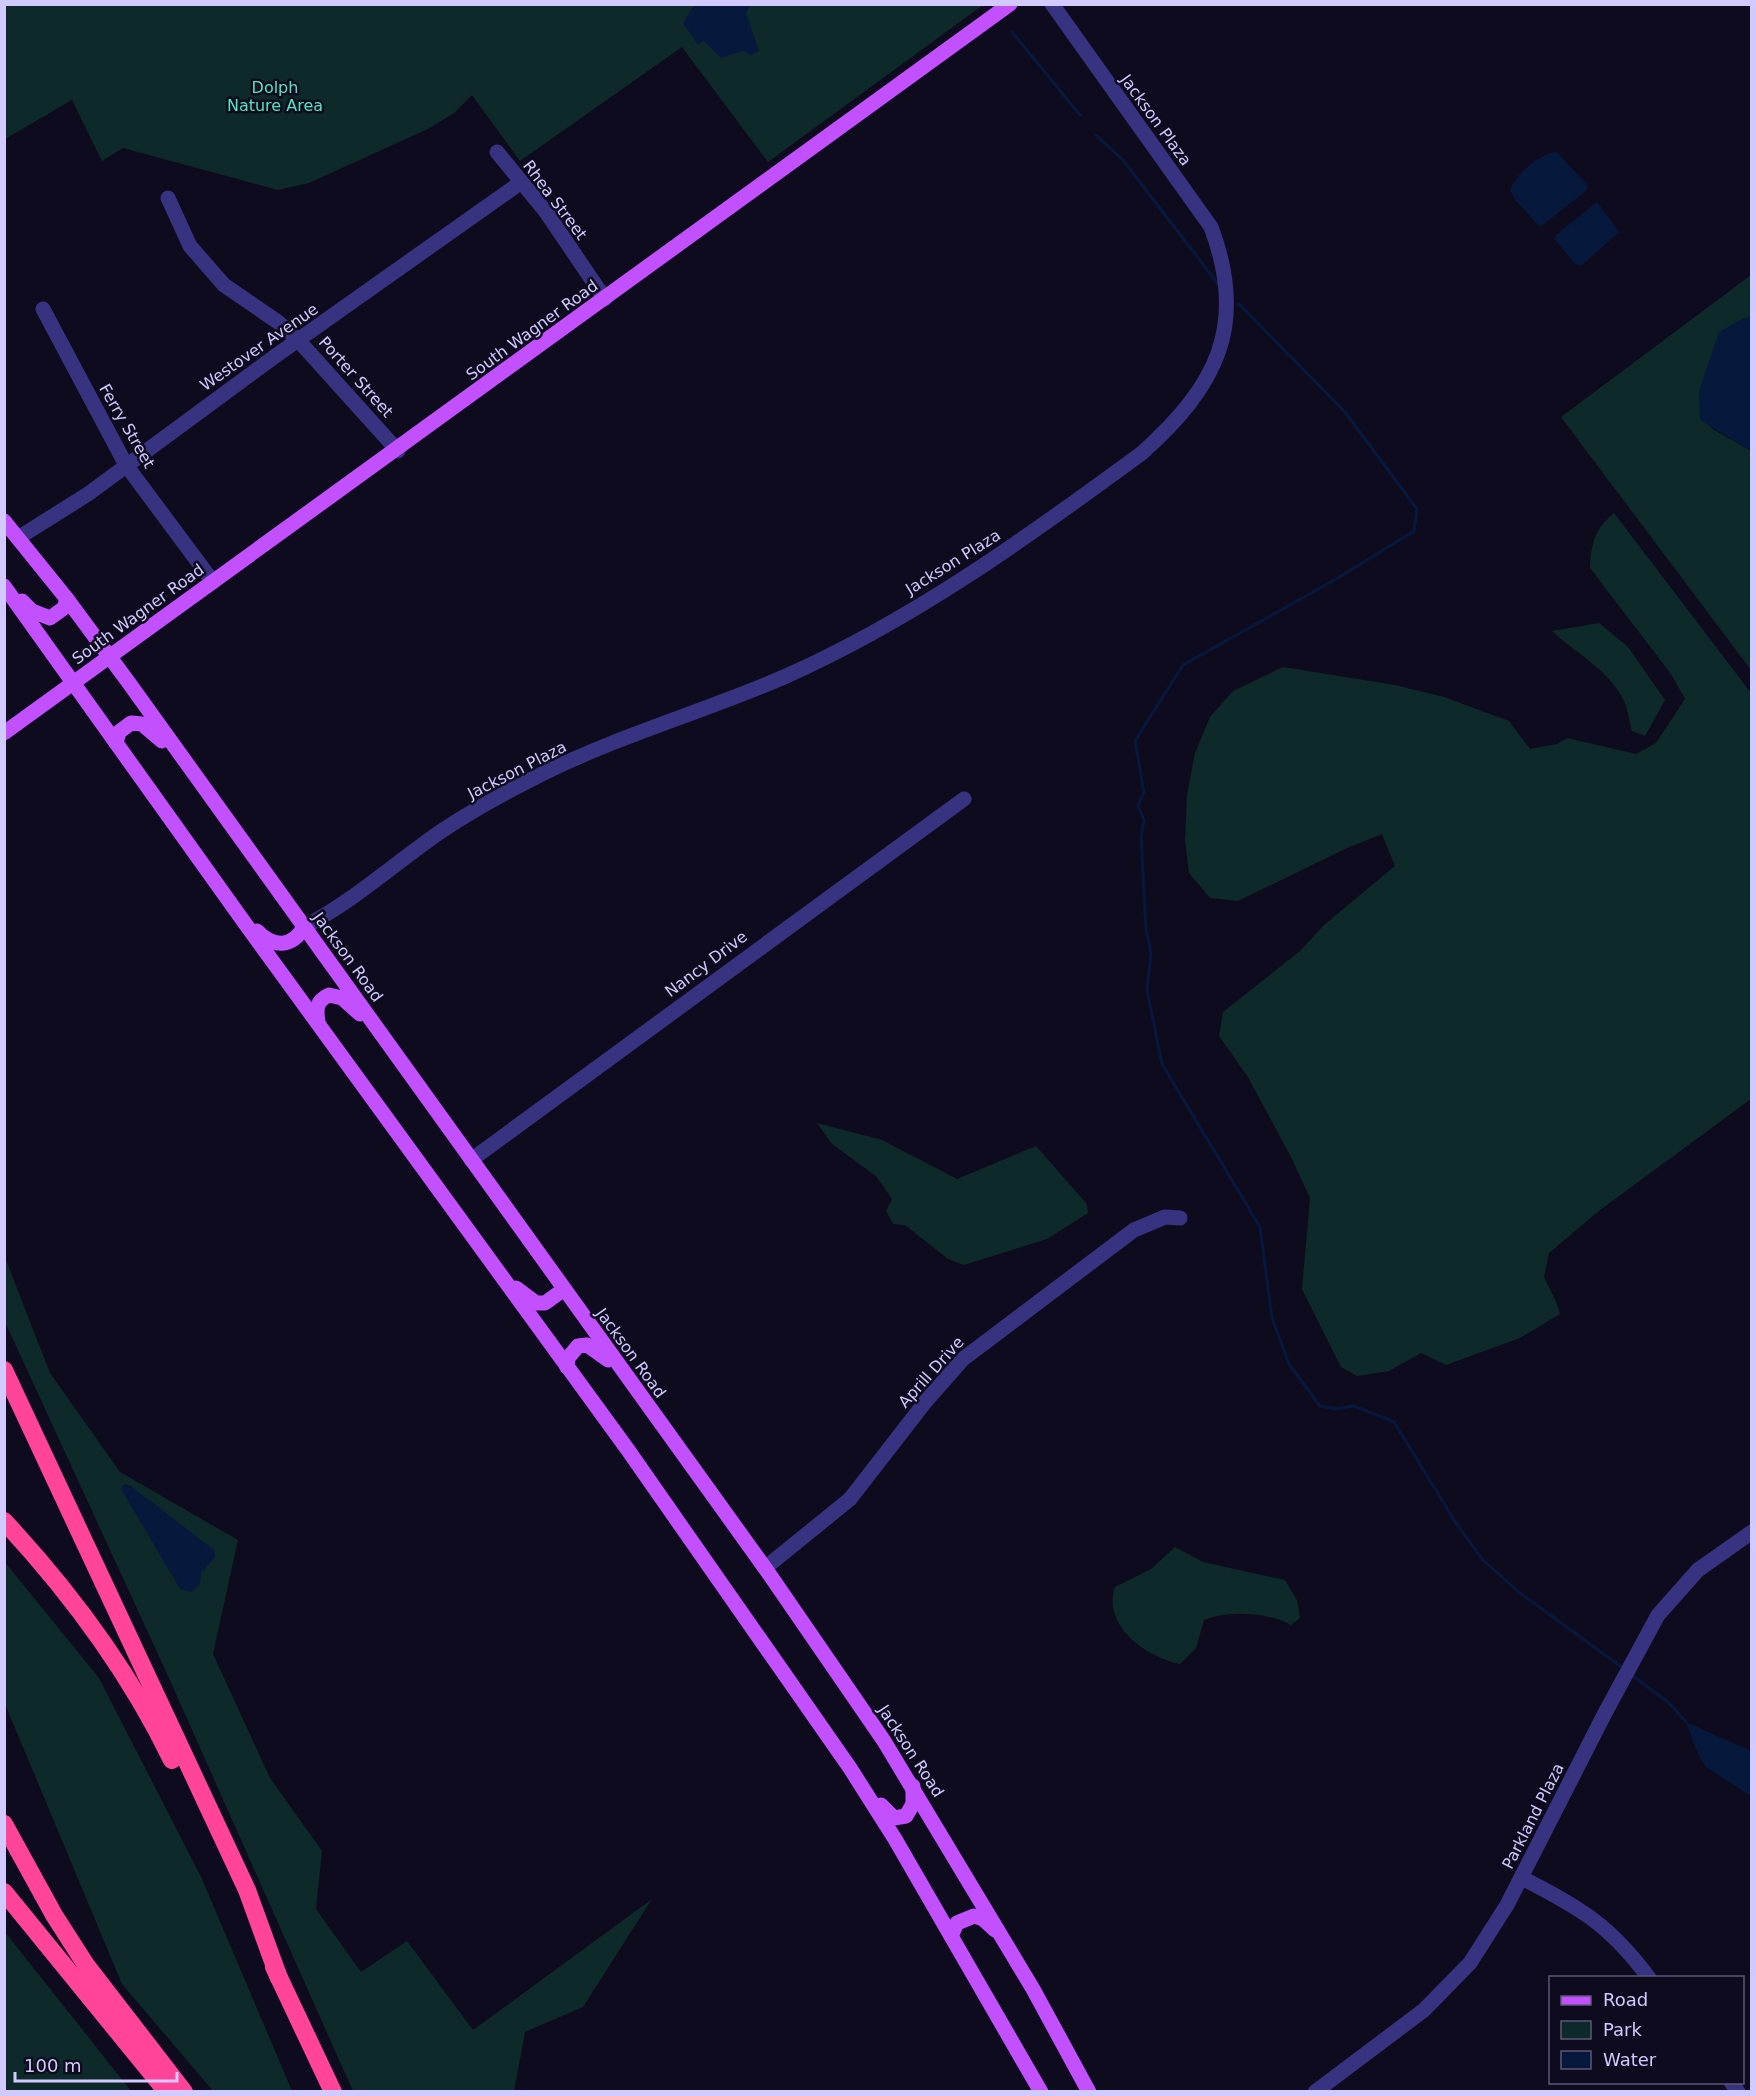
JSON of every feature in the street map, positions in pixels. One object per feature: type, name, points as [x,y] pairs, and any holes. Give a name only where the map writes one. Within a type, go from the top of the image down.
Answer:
[{"type":"highway","points":[[4,1370],[247,1890],[279,1978]]},
{"type":"highway","points":[[4,1521],[69,1595],[104,1642],[138,1695],[333,2091]]},
{"type":"highway","points":[[4,1824],[54,1915],[86,1965],[184,2091]]},
{"type":"highway","points":[[4,1892],[167,2091]]},
{"type":"main road","name":"South Wagner Road","points":[[4,733],[398,451],[1010,4]]},
{"type":"main road","name":"Jackson Road","points":[[4,521],[110,656],[563,1290],[765,1568],[913,1786],[1002,1936],[1089,2091]]},
{"type":"main road","points":[[4,585],[41,616],[50,618],[57,614],[67,599]]},
{"type":"main road","points":[[4,585],[567,1367],[850,1768],[1041,2091]]},
{"type":"main road","points":[[116,743],[119,732],[126,726],[131,723],[142,724],[190,768]]},
{"type":"main road","points":[[237,910],[261,935],[274,943],[287,944],[295,940],[304,927]]},
{"type":"main road","points":[[318,1022],[316,1008],[320,1001],[334,995],[342,998],[380,1032]]},
{"type":"main road","points":[[500,1274],[536,1303],[545,1303],[563,1290]]},
{"type":"main road","points":[[567,1367],[571,1352],[578,1346],[587,1345],[600,1353],[626,1376]]},
{"type":"main road","points":[[850,1768],[894,1818],[906,1816],[910,1812],[913,1786]]},
{"type":"main road","points":[[951,1936],[957,1923],[974,1916],[982,1918],[1002,1936]]},
{"type":"street","name":"Jackson Plaza","points":[[304,927],[334,910],[443,830],[489,801],[570,762],[783,677],[868,634],[967,577],[1142,453],[1167,430],[1188,405],[1217,358],[1225,336],[1228,289],[1222,258],[1211,227],[1052,4]]},
{"type":"street","name":"Rhea Street","points":[[497,152],[546,212],[605,299]]},
{"type":"street","name":"Westover Avenue","points":[[18,538],[81,499],[298,340],[520,183]]},
{"type":"street","name":"Porter Street","points":[[168,198],[190,246],[224,285],[278,322],[298,340],[398,451]]},
{"type":"street","name":"Ferry Street","points":[[43,309],[126,465],[213,582]]},
{"type":"street","name":"Nancy Drive","points":[[471,1160],[964,799]]},
{"type":"street","name":"Aprill Drive","points":[[765,1568],[850,1499],[926,1401],[963,1359],[1134,1230],[1165,1217],[1180,1218]]},
{"type":"street","name":"Parkland Plaza","points":[[1316,2091],[1399,2029],[1450,1986],[1481,1948],[1522,1878],[1617,1688],[1658,1615],[1677,1591],[1711,1559],[1752,1532]]},
{"type":"street","points":[[1522,1878],[1585,1911],[1626,1948],[1648,1976]]},
{"type":"green space","name":"Dolph Nature Area","points":[[4,5],[983,5],[768,162],[682,47],[520,161],[472,95],[454,113],[430,128],[309,183],[278,190],[123,148],[102,161],[72,100],[5,139]]},
{"type":"green space","points":[[1751,275],[1751,317],[1742,319],[1711,428],[1751,451],[1751,670],[1561,417]]},
{"type":"green space","points":[[1614,513],[1751,693],[1751,1099],[1600,1210],[1549,1253],[1544,1277],[1560,1314],[1520,1338],[1446,1365],[1421,1353],[1389,1371],[1357,1376],[1341,1367],[1302,1289],[1310,1198],[1248,1077],[1219,1036],[1223,1012],[1300,951],[1324,925],[1395,866],[1382,834],[1347,848],[1238,901],[1210,898],[1189,873],[1185,840],[1187,795],[1195,753],[1210,717],[1233,691],[1283,667],[1395,685],[1444,697],[1509,721],[1530,749],[1557,744],[1567,738],[1636,754],[1656,743],[1685,699],[1671,674],[1590,568],[1595,537],[1602,525]]},
{"type":"green space","points":[[1599,623],[1628,647],[1665,700],[1645,736],[1632,731],[1625,703],[1617,688],[1600,670],[1552,631]]},
{"type":"green space","points":[[817,1123],[882,1140],[957,1179],[1036,1146],[1087,1204],[1088,1213],[1047,1239],[964,1265],[948,1259],[905,1225],[893,1224],[886,1211],[892,1199],[876,1176],[832,1144]]},
{"type":"green space","points":[[4,1255],[50,1373],[120,1472],[238,1540],[213,1654],[270,1778],[322,1851],[316,1909],[361,1972],[407,1941],[473,2030],[652,1899],[583,2007],[525,2032],[514,2091],[353,2091],[164,1667],[5,1322]]},
{"type":"green space","points":[[1175,1547],[1203,1562],[1285,1580],[1297,1600],[1300,1618],[1291,1625],[1271,1617],[1248,1614],[1224,1615],[1204,1620],[1196,1648],[1180,1664],[1141,1647],[1121,1627],[1115,1615],[1113,1601],[1115,1587],[1151,1569]]},
{"type":"green space","points":[[4,1561],[99,1678],[202,1879],[292,2091],[213,2091],[122,1984],[5,1704]]},
{"type":"green space","points":[[5,1932],[131,2091],[5,2091]]},
{"type":"water","points":[[694,5],[751,5],[746,13],[759,51],[751,55],[743,51],[721,58],[704,41],[698,45],[683,23]]},
{"type":"water","points":[[1557,152],[1588,186],[1586,191],[1540,227],[1516,201],[1510,190],[1517,177],[1529,165],[1543,156]]},
{"type":"water","points":[[1597,202],[1619,232],[1581,266],[1575,264],[1555,240],[1556,235]]},
{"type":"water","points":[[1752,317],[1751,451],[1700,420],[1699,391],[1719,332],[1742,319]]},
{"type":"water","points":[[124,1484],[131,1486],[214,1550],[215,1557],[201,1573],[200,1584],[191,1592],[180,1589],[121,1489]]},
{"type":"water","points":[[1686,1722],[1751,1751],[1751,1796],[1706,1767],[1698,1754]]},
{"type":"waterway","points":[[1012,32],[1080,115]]},
{"type":"waterway","points":[[1096,135],[1123,160],[1218,284]]},
{"type":"waterway","points":[[1239,304],[1345,412],[1417,509],[1414,531],[1338,578],[1183,665],[1135,741],[1144,792],[1138,806],[1144,820],[1141,836],[1146,929],[1151,953],[1147,990],[1162,1064],[1260,1227],[1272,1318],[1289,1364],[1320,1406],[1336,1409],[1354,1406],[1394,1422],[1456,1523],[1482,1559],[1520,1593],[1623,1668]]},
{"type":"waterway","points":[[1630,1674],[1668,1702],[1686,1722]]}]
